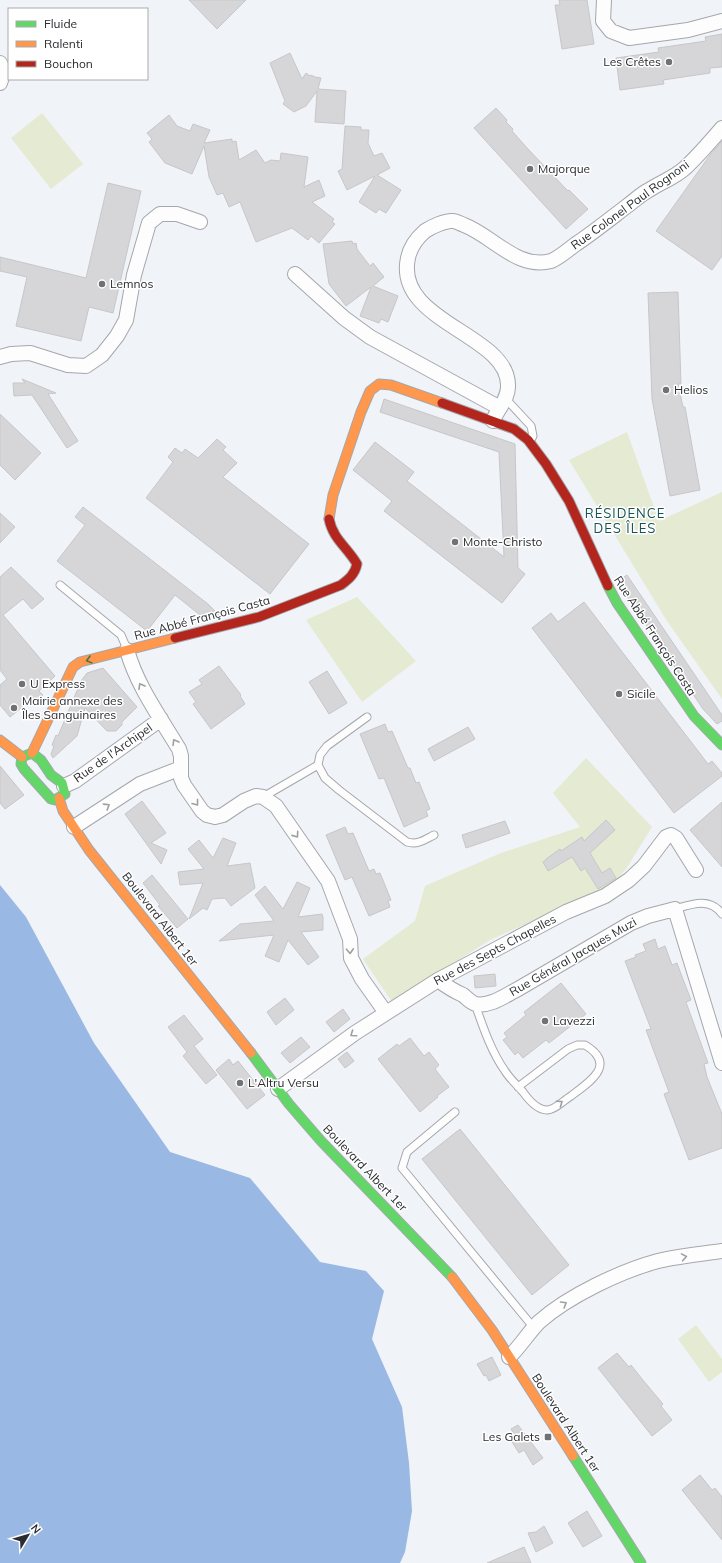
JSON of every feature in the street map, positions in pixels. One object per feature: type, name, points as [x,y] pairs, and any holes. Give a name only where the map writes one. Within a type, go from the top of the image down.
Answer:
[{"type":"street","points":[[604,0],[603,21],[611,31],[629,38],[688,30],[722,21]]},
{"type":"street","points":[[0,63],[4,71],[0,83]]},
{"type":"street","name":"Rue Colonel Paul Rognoni","points":[[493,421],[509,386],[505,369],[490,353],[444,321],[422,303],[410,285],[406,269],[408,257],[417,237],[431,226],[453,221],[474,229],[515,257],[531,262],[552,261],[648,190],[670,179],[684,169],[722,128]]},
{"type":"street","points":[[0,357],[11,354],[30,353],[68,365],[86,366],[102,355],[117,336],[126,320],[134,275],[149,223],[160,214],[177,214],[200,222]]},
{"type":"street","points":[[295,274],[344,318],[370,338],[502,403]]},
{"type":"street","name":"Rue Abbé François Casta","points":[[127,650],[259,618],[341,585],[352,577],[356,571],[357,564],[351,554],[331,530],[329,518],[333,496],[361,412],[370,391],[379,384],[391,385],[514,429],[523,434],[530,441],[572,506],[606,584],[617,603],[694,716],[722,745]]},
{"type":"street","points":[[22,757],[32,753],[74,667],[80,662],[127,650],[131,666],[139,682],[179,749],[181,756],[181,778],[184,786],[202,811],[207,815],[215,817],[223,815],[251,797],[263,797],[276,806],[328,881],[350,939],[351,958],[362,979],[386,1013]]},
{"type":"street","name":"Rue de l'Archipel","points":[[61,792],[161,719]]},
{"type":"street","points":[[0,740],[22,757]]},
{"type":"street","name":"Boulevard Albert 1er","points":[[32,753],[38,755],[47,771],[60,781],[63,810],[89,850],[256,1059],[278,1089],[321,1141],[456,1281],[484,1318],[641,1563]]},
{"type":"street","points":[[22,757],[21,764],[25,771],[37,782],[45,795],[51,799],[61,792]]},
{"type":"street","points":[[74,827],[140,784],[181,768]]},
{"type":"street","name":"Rue des Septs Chapelles","points":[[278,1089],[355,1033],[438,980],[566,912],[605,896],[629,880],[644,866],[666,837],[671,835],[676,838],[688,860],[696,870]]},
{"type":"street","points":[[675,909],[722,1063]]},
{"type":"street","name":"Rue Général Jacques Muzi","points":[[475,1004],[486,1004],[499,999],[632,923],[648,916],[675,909]]},
{"type":"street","points":[[438,980],[448,988],[465,996],[475,1004]]},
{"type":"street","points":[[509,1357],[519,1348],[534,1328],[553,1310],[565,1302],[616,1276],[659,1261],[722,1250]]},
{"type":"lane","points":[[502,403],[531,426],[533,436],[530,441]]},
{"type":"lane","points":[[60,585],[120,635],[127,650]]},
{"type":"lane","points":[[366,717],[327,746],[320,755],[318,765],[325,778],[407,842],[414,844],[422,842],[434,835]]},
{"type":"lane","points":[[263,797],[318,765]]},
{"type":"lane","points":[[675,909],[696,902],[704,902],[712,905],[722,914]]},
{"type":"lane","points":[[475,1004],[496,1057],[505,1072],[530,1101],[539,1107],[547,1110],[556,1107],[593,1079],[599,1070],[600,1063],[598,1056],[585,1045],[577,1045],[568,1049],[518,1087]]},
{"type":"lane","points":[[455,1112],[407,1152],[402,1168],[534,1328]]},
{"type":"green space","points":[[42,113],[83,164],[51,189],[11,138]]},
{"type":"green space","points":[[627,432],[659,521],[722,492],[722,699],[667,621],[569,460]]},
{"type":"green space","points":[[357,597],[416,661],[362,702],[306,620]]},
{"type":"green space","points":[[586,758],[652,827],[626,869],[616,880],[598,892],[490,940],[392,1002],[363,959],[415,921],[425,886],[501,853],[580,827],[553,793]]},
{"type":"green space","points":[[696,1325],[722,1359],[722,1372],[709,1382],[678,1339]]},
{"type":"water","points":[[0,885],[26,917],[94,1043],[170,1152],[250,1178],[320,1262],[366,1271],[384,1291],[372,1339],[402,1407],[409,1463],[412,1511],[405,1552],[400,1563],[0,1563]]},
{"type":"building","points":[[189,0],[246,0],[217,29]]},
{"type":"building","name":"Les Crêtes","points":[[559,0],[587,0],[594,44],[562,49],[555,5],[560,5]]},
{"type":"building","name":"Les Crêtes","points":[[722,34],[722,67],[710,68],[710,73],[663,80],[664,84],[620,90],[616,58],[659,52],[658,48],[706,41],[705,37]]},
{"type":"building","points":[[290,53],[302,79],[306,73],[310,76],[321,78],[318,89],[346,91],[344,124],[315,122],[317,91],[306,106],[294,112],[283,104],[285,101],[270,63]]},
{"type":"building","name":"Majorque","points":[[496,108],[507,120],[506,122],[513,129],[512,131],[528,149],[568,191],[569,190],[588,209],[566,229],[474,128]]},
{"type":"building","points":[[169,115],[177,126],[190,131],[193,124],[210,130],[204,143],[232,139],[232,142],[236,141],[239,160],[256,150],[265,163],[271,160],[280,161],[281,153],[308,157],[304,187],[319,180],[325,196],[312,202],[334,219],[332,222],[335,224],[319,243],[311,236],[308,240],[292,228],[256,242],[240,202],[229,207],[223,193],[217,195],[209,177],[204,146],[192,174],[165,163],[149,142],[152,139],[147,133]]},
{"type":"building","points":[[345,126],[361,127],[361,130],[369,130],[368,143],[374,156],[382,153],[390,168],[377,175],[401,190],[386,213],[379,209],[376,213],[359,202],[375,176],[347,190],[338,171],[342,169]]},
{"type":"building","points":[[722,141],[722,256],[712,270],[656,231],[710,155]]},
{"type":"building","points":[[108,183],[141,191],[113,313],[89,307],[81,341],[16,326],[27,277],[0,271],[0,257],[86,278]]},
{"type":"building","points":[[352,241],[353,244],[356,243],[357,249],[370,266],[373,263],[384,277],[373,286],[398,296],[388,322],[381,319],[379,323],[360,316],[371,287],[346,306],[329,284],[323,244]]},
{"type":"building","name":"Helios","points":[[678,292],[681,384],[678,384],[683,407],[685,407],[700,490],[670,496],[652,399],[648,293]]},
{"type":"building","points":[[22,379],[56,393],[48,394],[78,441],[67,448],[32,395],[14,396],[13,383],[25,383]]},
{"type":"building","name":"Monte-Christo","points":[[384,399],[515,444],[518,568],[525,574],[502,603],[384,511],[392,501],[353,470],[375,442],[414,472],[407,481],[504,557],[499,452],[380,412]]},
{"type":"building","points":[[0,414],[41,453],[15,480],[0,465]]},
{"type":"building","points":[[217,439],[226,447],[223,450],[237,463],[223,477],[309,544],[270,594],[146,498],[173,462],[168,457],[175,448],[182,453],[185,449],[198,458]]},
{"type":"building","points":[[83,507],[208,604],[219,615],[205,619],[175,595],[147,631],[57,561],[85,525],[75,517]]},
{"type":"building","points":[[0,513],[15,527],[0,543]]},
{"type":"building","points":[[11,567],[44,599],[32,609],[23,599],[3,615],[55,676],[39,691],[43,695],[32,704],[30,701],[10,717],[0,705],[0,685],[7,679],[0,670],[0,577]]},
{"type":"building","points":[[627,575],[722,715],[722,721],[717,724],[703,709],[626,595],[618,581]]},
{"type":"building","name":"Sicile","points":[[584,602],[708,764],[712,761],[722,773],[722,776],[674,813],[532,628],[551,613],[558,622]]},
{"type":"building","points":[[219,666],[241,695],[240,696],[245,704],[211,729],[193,704],[196,702],[189,692],[202,684],[199,680]]},
{"type":"building","points":[[103,668],[137,707],[122,722],[122,725],[116,731],[107,731],[85,708],[77,736],[53,758],[51,754],[54,746],[52,745],[56,735],[58,736],[81,681],[87,673]]},
{"type":"building","points":[[327,671],[347,703],[329,714],[309,682]]},
{"type":"building","points":[[385,724],[388,732],[392,731],[416,783],[419,782],[430,809],[426,811],[428,816],[404,827],[384,778],[379,779],[360,734]]},
{"type":"building","points":[[468,727],[475,739],[434,761],[428,749]]},
{"type":"building","points":[[0,766],[24,795],[5,809],[0,803]]},
{"type":"building","points":[[142,801],[166,833],[151,843],[167,850],[161,864],[125,814]]},
{"type":"building","points":[[722,802],[722,867],[690,830]]},
{"type":"building","points":[[606,820],[615,830],[590,853],[602,873],[610,868],[616,878],[598,889],[585,868],[581,871],[572,857],[548,871],[543,862],[546,859],[560,849],[561,851],[582,837],[584,841]]},
{"type":"building","points":[[505,821],[510,833],[466,848],[462,835]]},
{"type":"building","points":[[345,827],[348,834],[353,833],[369,871],[374,869],[376,874],[380,873],[391,900],[388,901],[390,907],[369,916],[352,877],[345,880],[326,835]]},
{"type":"building","points":[[223,838],[236,843],[227,866],[250,863],[255,888],[231,906],[225,898],[212,899],[207,910],[203,908],[189,919],[203,883],[180,885],[178,872],[204,869],[188,849],[199,840],[213,858]]},
{"type":"building","points":[[152,875],[188,919],[177,928],[158,906],[160,905],[143,883]]},
{"type":"building","points":[[297,882],[310,888],[298,917],[322,914],[323,917],[323,930],[301,932],[319,957],[308,965],[288,940],[279,962],[265,956],[274,935],[219,941],[240,924],[274,921],[255,895],[265,886],[283,909]]},
{"type":"building","points":[[655,939],[658,949],[665,946],[672,965],[677,963],[691,1000],[686,1002],[708,1063],[704,1064],[707,1077],[722,1114],[722,1148],[689,1160],[664,1094],[669,1092],[646,1030],[651,1029],[625,961],[646,951],[643,944]]},
{"type":"building","points":[[495,974],[496,986],[475,988],[474,976]]},
{"type":"building","name":"Lavezzi","points":[[561,983],[586,1014],[549,1043],[546,1040],[523,1058],[518,1052],[515,1055],[503,1040],[507,1037],[504,1033],[526,1015],[524,1012]]},
{"type":"building","points":[[285,998],[294,1010],[276,1025],[267,1012]]},
{"type":"building","points":[[343,1009],[350,1019],[334,1032],[326,1022]]},
{"type":"building","points":[[184,1015],[203,1039],[194,1046],[217,1075],[206,1084],[183,1056],[187,1052],[168,1027]]},
{"type":"building","points":[[301,1037],[310,1047],[290,1063],[281,1053]]},
{"type":"building","points":[[410,1038],[424,1056],[429,1052],[439,1065],[435,1069],[449,1087],[420,1112],[378,1059],[397,1044],[399,1046]]},
{"type":"building","points":[[347,1052],[354,1061],[345,1068],[338,1059]]},
{"type":"building","name":"L'Altru Versu","points":[[229,1059],[233,1065],[238,1061],[265,1095],[247,1109],[216,1070]]},
{"type":"building","points":[[460,1129],[569,1265],[532,1295],[422,1159]]},
{"type":"building","points":[[617,1353],[629,1367],[631,1365],[663,1404],[661,1406],[672,1420],[652,1436],[598,1368]]},
{"type":"building","points":[[492,1357],[501,1375],[489,1381],[486,1375],[484,1376],[477,1364]]},
{"type":"building","points":[[518,1425],[543,1458],[533,1465],[524,1450],[519,1453],[512,1442],[516,1438],[511,1429]]},
{"type":"building","points":[[700,1475],[712,1490],[715,1488],[722,1497],[722,1540],[682,1490]]},
{"type":"building","points":[[587,1511],[602,1536],[583,1547],[568,1523]]},
{"type":"building","points":[[544,1526],[553,1543],[536,1552],[528,1533],[536,1532]]},
{"type":"building","points":[[524,1547],[531,1563],[487,1563]]},
{"type":"traffic: fast","points":[[608,586],[617,603],[694,716],[722,745]]},
{"type":"traffic: fast","points":[[32,753],[41,760],[51,775],[62,783],[65,794],[55,800],[51,799],[24,769],[21,764],[22,757],[32,753]]},
{"type":"traffic: fast","points":[[251,1053],[289,1104],[321,1141],[452,1277]]},
{"type":"traffic: fast","points":[[573,1456],[641,1563]]},
{"type":"traffic: slow","points":[[329,519],[333,495],[361,412],[370,391],[379,384],[391,385],[442,403]]},
{"type":"traffic: slow","points":[[32,753],[73,667],[80,662],[175,638]]},
{"type":"traffic: slow","points":[[0,740],[22,757]]},
{"type":"traffic: slow","points":[[59,798],[63,811],[89,850],[251,1053]]},
{"type":"traffic: slow","points":[[452,1277],[492,1330],[573,1456]]},
{"type":"traffic: jam","points":[[442,403],[514,429],[528,440],[546,464],[569,501],[608,586]]},
{"type":"traffic: jam","points":[[175,638],[259,617],[344,583],[353,573],[357,564],[337,538],[329,519]]},
{"type":"place","name":"Les Crêtes","points":[[669,62]]},
{"type":"place","name":"Majorque","points":[[530,169]]},
{"type":"place","name":"Lemnos","points":[[102,284]]},
{"type":"place","name":"Helios","points":[[666,390]]},
{"type":"place","name":"Monte-Christo","points":[[455,542]]},
{"type":"place","name":"U Express","points":[[22,684]]},
{"type":"place","name":"Sicile","points":[[619,694]]},
{"type":"place","name":"Mairie annexe des Îles Sanguinaires","points":[[14,708]]},
{"type":"place","name":"Lavezzi","points":[[545,1021]]},
{"type":"place","name":"L'Altru Versu","points":[[240,1083]]},
{"type":"place","name":"Les Galets","points":[[548,1437]]},
{"type":"district","name":"RÉSIDENCE DES ÎLES","points":[[625,520]]}]
